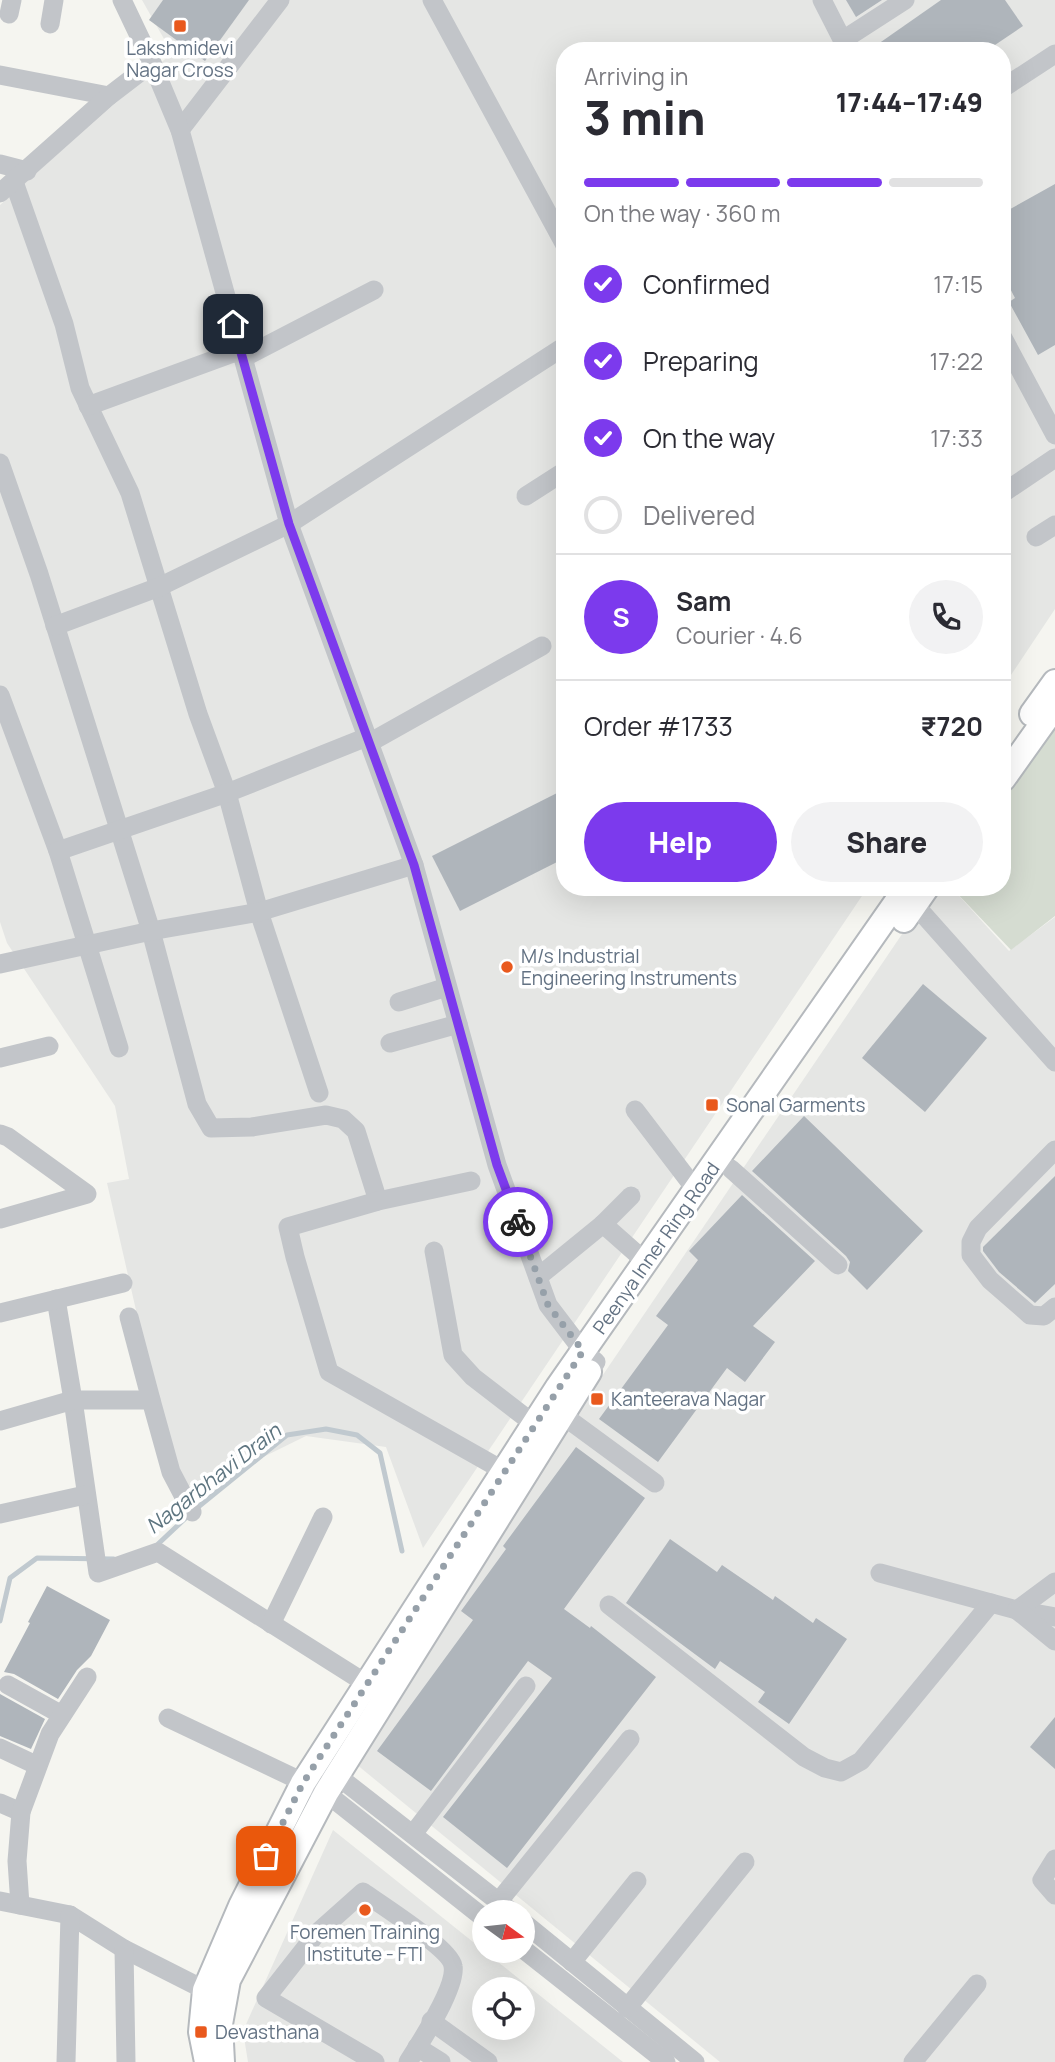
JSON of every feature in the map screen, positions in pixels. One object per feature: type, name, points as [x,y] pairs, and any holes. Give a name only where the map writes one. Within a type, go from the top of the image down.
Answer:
[{"type":"main road","points":[[1011,744],[1055,682]]},
{"type":"main road","points":[[1011,768],[1055,706]]},
{"type":"main road","name":"Peenya Inner Ring Road","points":[[222,2062],[220,2024],[228,1980],[327,1776],[367,1684],[534,1424],[590,1357],[731,1169],[908,896]]},
{"type":"main road","name":"Peenya Inner Ring Road","points":[[207,2062],[201,2032],[205,1990],[241,1906],[303,1783],[327,1776],[561,1414],[590,1357],[646,1262],[908,896]]},
{"type":"street","points":[[50,24],[54,0]]},
{"type":"street","points":[[122,0],[180,130],[289,524],[414,865],[497,1165],[548,1305],[590,1357]]},
{"type":"street","points":[[180,130],[280,0]]},
{"type":"street","points":[[432,0],[556,228]]},
{"type":"street","points":[[822,0],[844,42]]},
{"type":"street","points":[[850,42],[905,0]]},
{"type":"street","points":[[1011,84],[1055,54]]},
{"type":"street","points":[[13,182],[109,96],[152,63]]},
{"type":"street","points":[[0,75],[109,96]]},
{"type":"street","points":[[0,164],[13,182],[64,324],[80,388],[130,493],[198,714],[227,793],[259,912],[319,1093]]},
{"type":"street","points":[[88,406],[242,354],[374,290]]},
{"type":"street","points":[[55,626],[159,587],[289,524],[556,352]]},
{"type":"street","points":[[1011,353],[1055,435]]},
{"type":"street","points":[[1011,488],[1055,458]]},
{"type":"street","points":[[0,463],[55,626],[150,931],[197,1104],[212,1128],[252,1127],[326,1115],[343,1119],[356,1131],[378,1201]]},
{"type":"street","points":[[526,496],[556,477]]},
{"type":"street","points":[[1036,537],[1055,525]]},
{"type":"street","points":[[58,851],[227,793],[368,740],[542,646]]},
{"type":"street","points":[[0,695],[58,851],[119,1048]]},
{"type":"street","points":[[0,964],[150,931],[259,912],[414,865]]},
{"type":"street","points":[[914,896],[1055,1062]]},
{"type":"street","points":[[399,1002],[447,987]]},
{"type":"street","points":[[390,1043],[458,1024]]},
{"type":"street","points":[[0,1058],[48,1046]]},
{"type":"street","points":[[635,1110],[696,1190]]},
{"type":"street","points":[[0,1219],[87,1195],[3,1137]]},
{"type":"street","points":[[1055,1150],[978,1228],[971,1242],[971,1255],[990,1280],[1030,1315],[1044,1316],[1055,1307]]},
{"type":"street","points":[[731,1169],[838,1265]]},
{"type":"street","points":[[471,1181],[378,1201],[288,1227],[328,1372],[504,1471]]},
{"type":"street","points":[[538,1277],[603,1224],[631,1196]]},
{"type":"street","points":[[603,1224],[646,1262]]},
{"type":"street","points":[[434,1251],[453,1356],[473,1377],[534,1424]]},
{"type":"street","points":[[0,1313],[123,1283]]},
{"type":"street","points":[[56,1299],[98,1573],[158,1552],[367,1684]]},
{"type":"street","points":[[129,1317],[171,1472],[192,1511]]},
{"type":"street","points":[[0,1421],[73,1400],[151,1399]]},
{"type":"street","points":[[561,1414],[655,1483]]},
{"type":"street","points":[[0,1514],[85,1495]]},
{"type":"street","points":[[271,1624],[323,1517]]},
{"type":"street","points":[[880,1573],[1017,1610],[1055,1617]]},
{"type":"street","points":[[1017,1610],[1055,1582]]},
{"type":"street","points":[[609,1605],[804,1757],[825,1768],[841,1772],[861,1761],[991,1603]]},
{"type":"street","points":[[1017,1610],[1055,1641]]},
{"type":"street","points":[[20,1905],[17,1861],[20,1811],[50,1734],[88,1677]]},
{"type":"street","points":[[8,1685],[62,1715]]},
{"type":"street","points":[[413,1834],[526,1686]]},
{"type":"street","points":[[168,1718],[303,1783]]},
{"type":"street","points":[[511,1900],[630,1739]]},
{"type":"street","points":[[0,1748],[37,1765]]},
{"type":"street","points":[[327,1776],[413,1834],[497,1900]]},
{"type":"street","points":[[327,1776],[472,1907]]},
{"type":"street","points":[[0,1803],[20,1811]]},
{"type":"street","points":[[1055,1859],[1042,1880],[1055,1895]]},
{"type":"street","points":[[628,2008],[745,1862]]},
{"type":"street","points":[[572,1962],[636,1881]]},
{"type":"street","points":[[375,2062],[266,1998],[317,1933],[363,1892],[443,1950],[454,1965],[452,1985],[413,2055],[441,2062]]},
{"type":"street","points":[[0,1901],[70,1915],[124,1949],[205,1990]]},
{"type":"street","points":[[66,2062],[70,1915]]},
{"type":"street","points":[[536,1933],[628,2008],[655,2053]]},
{"type":"street","points":[[124,1949],[126,2062]]},
{"type":"street","points":[[536,1959],[655,2053],[695,2062]]},
{"type":"street","points":[[913,2062],[977,1984]]},
{"type":"street","points":[[431,2021],[488,2062]]},
{"type":"shaded area","points":[[142,0],[1055,0],[1055,609],[1011,675],[1011,42],[556,42],[556,896],[862,896],[423,1548],[386,1447],[306,1436],[249,1464],[177,1490],[107,1183],[129,1179],[115,1106],[7,943],[0,922],[0,205],[172,53]]},
{"type":"shaded area","points":[[1055,727],[1055,916],[1011,950],[960,896],[1011,896],[1011,785]]},
{"type":"shaded area","points":[[928,896],[959,896],[1009,951],[1055,917],[1055,2062],[720,2062],[536,1911],[536,1900],[522,1900],[345,1755]]},
{"type":"shaded area","name":"Foremen Training Institute - FTI","points":[[333,1830],[472,1941],[472,1964],[500,1964],[517,1977],[472,1977],[472,2040],[535,2040],[535,1992],[623,2062],[248,2062],[243,2031]]},
{"type":"building","points":[[163,0],[249,0],[205,61],[149,20]]},
{"type":"building","points":[[846,0],[882,0],[856,17]]},
{"type":"building","points":[[941,0],[1005,0],[1023,26],[999,42],[881,42]]},
{"type":"building","points":[[1055,184],[1055,345],[1038,355],[1011,306],[1011,301],[1015,298],[1011,290],[1011,209]]},
{"type":"building","points":[[556,794],[556,863],[460,911],[432,856]]},
{"type":"building","points":[[923,984],[987,1038],[925,1112],[862,1058]]},
{"type":"building","points":[[804,1116],[923,1231],[867,1290],[848,1271],[850,1262],[846,1256],[752,1171]]},
{"type":"building","points":[[1055,1176],[1055,1284],[1035,1303],[999,1272],[983,1251],[983,1247]]},
{"type":"building","points":[[742,1195],[815,1261],[753,1326],[775,1342],[745,1382],[727,1368],[658,1462],[599,1419],[668,1325],[656,1316],[698,1260],[689,1251]]},
{"type":"building","points":[[576,1447],[645,1498],[564,1609],[590,1628],[591,1626],[656,1677],[507,1868],[443,1817],[552,1678],[528,1661],[431,1791],[377,1751],[473,1620],[461,1611],[506,1549],[503,1546]]},
{"type":"building","points":[[670,1539],[717,1572],[722,1565],[773,1600],[775,1596],[813,1623],[816,1618],[847,1639],[789,1724],[758,1702],[765,1692],[720,1661],[715,1669],[626,1603]]},
{"type":"building","points":[[47,1586],[110,1620],[91,1656],[77,1670],[58,1699],[14,1674],[4,1672]]},
{"type":"building","points":[[0,1694],[45,1719],[31,1749],[0,1736]]},
{"type":"building","points":[[1055,1717],[1055,1769],[1030,1747]]},
{"type":"waterway","name":"Nagarbhavi Drain","points":[[157,1545],[192,1512],[287,1435],[326,1429],[357,1435],[380,1453],[402,1551]]},
{"type":"waterway","name":"Nagarbhavi Drain","points":[[0,1621],[10,1578],[37,1558],[114,1559]]},
{"type":"way so far","points":[[266,1856],[303,1783],[583,1351],[548,1305],[518,1222]]},
{"type":"place","name":"Lakshmidevi Nagar Cross","points":[[180,26]]},
{"type":"place","name":"M/s Industrial Engineering Instruments","points":[[507,967]]},
{"type":"place","name":"Sonal Garments","points":[[712,1105]]},
{"type":"place","name":"Kanteerava Nagar","points":[[597,1399]]},
{"type":"place","name":"Foremen Training Institute - FTI","points":[[365,1910]]},
{"type":"place","name":"Devasthana","points":[[201,2032]]},
{"type":"route","points":[[233,324],[289,524],[414,865],[497,1165],[518,1222]]}]
